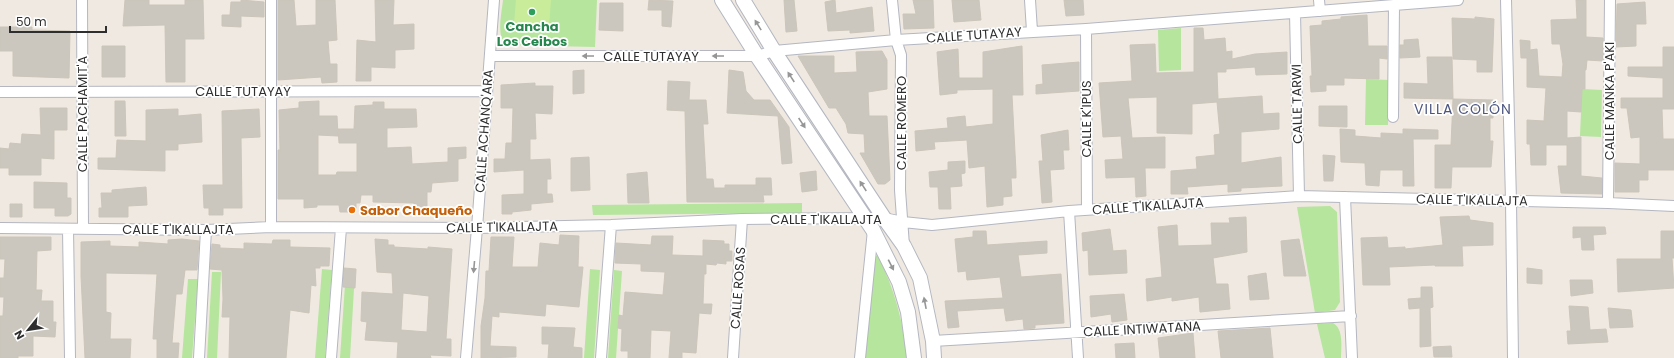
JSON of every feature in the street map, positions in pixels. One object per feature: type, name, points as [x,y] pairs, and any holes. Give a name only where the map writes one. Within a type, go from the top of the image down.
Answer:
[{"type":"main road","points":[[722,0],[757,56],[869,225],[899,282],[908,312],[914,358]]},
{"type":"main road","points":[[743,0],[774,50],[904,246],[920,278],[933,341],[934,358]]},
{"type":"street","name":"CALLE PACHAMIT'A","points":[[82,0],[83,228]]},
{"type":"street","points":[[271,0],[271,227]]},
{"type":"street","name":"CALLE ACHANQ'ARA","points":[[466,358],[478,228],[486,91],[494,0]]},
{"type":"street","name":"CALLE ROMERO","points":[[892,0],[896,40],[901,55],[900,190],[904,246]]},
{"type":"street","points":[[1030,0],[1032,31]]},
{"type":"street","points":[[1320,0],[1320,11]]},
{"type":"street","name":"CALLE TUTAYAY","points":[[490,56],[757,56],[774,50],[896,40],[1086,29],[1458,0]]},
{"type":"street","points":[[1506,0],[1513,358]]},
{"type":"street","name":"CALLE MANKA P'AKI","points":[[1608,203],[1610,0]]},
{"type":"street","points":[[1393,117],[1394,5]]},
{"type":"street","name":"CALLE TARWI","points":[[1295,12],[1299,196]]},
{"type":"street","name":"CALLE K'IPUS","points":[[1086,29],[1087,210]]},
{"type":"street","name":"CALLE TUTAYAY","points":[[0,92],[486,91]]},
{"type":"street","name":"CALLE T'IKALLAJTA","points":[[0,228],[206,230],[271,227],[478,228],[611,225],[742,219],[869,225],[884,218],[902,222],[932,225],[1069,211],[1299,196],[1608,203],[1674,206]]},
{"type":"street","points":[[1345,197],[1352,358]]},
{"type":"street","points":[[1069,211],[1078,358]]},
{"type":"street","name":"CALLE ROSAS","points":[[734,358],[742,219]]},
{"type":"street","points":[[601,358],[611,225]]},
{"type":"street","points":[[860,358],[869,225]]},
{"type":"street","points":[[332,358],[341,228]]},
{"type":"street","points":[[68,229],[70,358]]},
{"type":"street","points":[[199,358],[206,230]]},
{"type":"street","name":"CALLE INTIWATANA","points":[[933,341],[1351,316]]},
{"type":"green space","points":[[503,0],[597,0],[595,47],[508,45],[504,42],[500,32]]},
{"type":"green space","name":"Cancha Los Ceibos","points":[[516,0],[551,0],[549,27],[514,24]]},
{"type":"green space","points":[[1181,28],[1181,70],[1159,71],[1158,30]]},
{"type":"green space","points":[[1366,79],[1389,80],[1388,125],[1365,125]]},
{"type":"green space","points":[[1582,89],[1602,90],[1601,137],[1580,136]]},
{"type":"green space","points":[[802,203],[802,213],[593,215],[592,205]]},
{"type":"green space","points":[[1330,206],[1337,212],[1340,302],[1335,310],[1315,313],[1297,207]]},
{"type":"green space","points":[[875,256],[878,256],[894,293],[901,318],[907,358],[864,358]]},
{"type":"green space","points":[[322,269],[332,270],[325,358],[315,358]]},
{"type":"green space","points":[[590,269],[600,270],[594,358],[584,358]]},
{"type":"green space","points":[[346,270],[355,271],[350,358],[340,358]]},
{"type":"green space","points":[[614,270],[622,271],[616,358],[608,358]]},
{"type":"green space","points":[[212,272],[221,272],[217,358],[207,358]]},
{"type":"green space","points":[[188,279],[198,279],[192,358],[182,358]]},
{"type":"green space","points":[[1333,323],[1339,329],[1341,358],[1325,358],[1317,324]]},
{"type":"building","points":[[125,0],[149,0],[149,5],[185,5],[185,0],[203,0],[204,39],[185,39],[185,82],[166,82],[165,25],[123,26]]},
{"type":"building","points":[[241,0],[264,2],[264,17],[241,16],[241,27],[222,26],[222,15],[230,15],[231,2],[241,2]]},
{"type":"building","points":[[278,0],[294,0],[296,26],[316,25],[316,0],[335,0],[337,40],[328,41],[330,64],[337,64],[337,82],[322,83],[321,77],[278,80]]},
{"type":"building","points":[[375,0],[394,0],[393,25],[414,24],[414,49],[395,50],[395,68],[371,67],[371,81],[356,81],[357,40],[376,42]]},
{"type":"building","points":[[649,0],[673,1],[671,27],[662,26],[662,10],[648,10]]},
{"type":"building","points":[[784,0],[794,0],[797,31],[786,32]]},
{"type":"building","points":[[835,0],[836,13],[872,7],[874,31],[850,33],[850,30],[828,31],[825,2]]},
{"type":"building","points":[[913,0],[933,0],[934,28],[904,29],[903,14],[916,14]]},
{"type":"building","points":[[952,0],[979,0],[981,20],[954,22]]},
{"type":"building","points":[[1064,0],[1083,0],[1084,15],[1066,16]]},
{"type":"building","points":[[1576,0],[1586,0],[1586,37],[1603,38],[1603,61],[1587,60],[1585,70],[1585,89],[1582,89],[1581,112],[1567,111],[1567,138],[1581,137],[1581,176],[1602,178],[1602,194],[1561,193],[1558,166],[1567,166],[1567,145],[1546,145],[1546,165],[1531,165],[1530,144],[1527,144],[1527,120],[1544,121],[1546,88],[1527,87],[1527,58],[1521,58],[1520,40],[1530,41],[1530,50],[1537,49],[1539,76],[1562,77],[1563,64],[1560,44],[1552,44],[1551,20],[1577,19]]},
{"type":"building","points":[[1645,2],[1646,24],[1636,24],[1636,46],[1616,47],[1617,4]]},
{"type":"building","points":[[600,3],[623,3],[623,31],[599,30]]},
{"type":"building","points":[[1367,15],[1368,46],[1387,46],[1387,59],[1379,58],[1379,79],[1344,78],[1344,85],[1326,85],[1326,91],[1311,92],[1310,76],[1312,76],[1310,26],[1322,25],[1322,21],[1341,19],[1341,17]]},
{"type":"building","points":[[1475,17],[1494,19],[1492,72],[1477,72],[1477,60],[1453,59],[1452,18],[1475,19]]},
{"type":"building","points":[[0,27],[32,27],[32,30],[70,31],[69,78],[13,76],[13,51],[0,51]]},
{"type":"building","points":[[1194,28],[1203,28],[1204,40],[1225,38],[1226,52],[1232,51],[1232,59],[1255,54],[1287,52],[1287,74],[1256,75],[1255,67],[1226,69],[1226,72],[1217,72],[1218,99],[1262,96],[1263,114],[1279,113],[1279,129],[1241,132],[1241,163],[1281,157],[1282,186],[1241,188],[1241,191],[1228,192],[1228,184],[1187,187],[1188,194],[1171,194],[1171,171],[1197,169],[1196,157],[1215,155],[1214,135],[1220,134],[1217,102],[1192,104],[1192,134],[1157,133],[1157,97],[1128,98],[1132,138],[1165,137],[1165,168],[1145,168],[1146,196],[1136,197],[1135,177],[1106,178],[1105,160],[1123,159],[1121,136],[1103,137],[1099,83],[1132,81],[1130,45],[1155,44],[1156,73],[1194,72]]},
{"type":"building","points":[[1418,39],[1420,57],[1400,58],[1400,45],[1404,45],[1404,40]]},
{"type":"building","points":[[102,46],[125,46],[125,77],[102,77]]},
{"type":"building","points":[[1022,46],[1023,95],[1012,95],[1016,178],[1011,178],[1012,196],[1003,197],[1003,205],[987,207],[985,166],[969,168],[967,140],[934,142],[935,149],[916,151],[915,131],[948,128],[947,118],[965,116],[966,127],[993,124],[993,89],[957,90],[957,93],[940,95],[937,52],[958,49],[959,78],[983,78],[983,52]]},
{"type":"building","points":[[1663,47],[1674,47],[1674,109],[1662,109],[1663,139],[1674,139],[1674,170],[1648,170],[1648,180],[1639,180],[1639,192],[1615,192],[1615,163],[1640,164],[1640,137],[1631,138],[1627,108],[1621,108],[1621,98],[1663,98],[1663,78],[1628,76],[1628,67],[1663,67]]},
{"type":"building","points":[[882,51],[887,60],[887,89],[868,92],[869,116],[887,116],[890,180],[885,184],[878,184],[860,153],[865,153],[864,134],[848,133],[846,124],[836,108],[829,108],[798,56],[834,56],[834,73],[857,72],[856,52]]},
{"type":"building","points":[[1427,57],[1452,57],[1453,99],[1404,98],[1404,83],[1428,84]]},
{"type":"building","points":[[1079,62],[1079,91],[1036,94],[1036,85],[1043,84],[1042,65]]},
{"type":"building","points":[[584,70],[584,93],[573,94],[573,71]]},
{"type":"building","points":[[729,70],[743,72],[746,91],[754,100],[770,100],[789,127],[792,163],[782,164],[778,116],[727,113]]},
{"type":"building","points":[[668,81],[690,82],[689,100],[706,100],[708,124],[703,124],[706,179],[713,179],[714,188],[725,188],[725,185],[756,185],[756,178],[771,178],[772,195],[763,195],[764,202],[687,202],[685,111],[667,110]]},
{"type":"building","points":[[535,83],[535,86],[553,86],[552,114],[535,113],[536,139],[530,139],[530,160],[550,159],[551,179],[547,179],[547,194],[552,194],[553,202],[531,204],[531,210],[512,212],[512,214],[502,214],[502,195],[524,194],[524,170],[494,172],[494,159],[505,159],[506,143],[512,143],[513,108],[501,108],[501,85]]},
{"type":"building","points":[[1453,99],[1493,100],[1493,118],[1490,118],[1490,141],[1493,141],[1491,167],[1452,167],[1451,188],[1435,188],[1435,145],[1451,145]]},
{"type":"building","points":[[115,101],[125,101],[126,136],[115,136]]},
{"type":"building","points":[[319,101],[319,116],[337,116],[338,136],[318,135],[318,175],[336,175],[337,172],[357,172],[357,143],[339,143],[338,129],[354,129],[355,106],[373,105],[373,102],[384,102],[384,109],[416,109],[417,127],[387,128],[387,148],[411,147],[412,164],[448,162],[448,148],[466,147],[466,158],[458,159],[458,181],[432,183],[431,192],[427,192],[427,214],[414,214],[414,203],[373,202],[373,195],[361,195],[360,203],[356,203],[356,212],[340,212],[339,205],[317,205],[317,207],[304,208],[304,199],[278,199],[278,150],[280,150],[279,110],[299,108],[299,102]]},
{"type":"building","points":[[1319,106],[1347,106],[1347,127],[1319,126]]},
{"type":"building","points":[[40,108],[67,108],[67,130],[54,130],[54,159],[41,158],[41,175],[9,175],[9,168],[0,168],[0,148],[9,149],[10,143],[21,144],[22,134],[41,135]]},
{"type":"building","points":[[178,109],[178,116],[201,114],[202,142],[178,144],[178,150],[165,150],[165,171],[98,169],[98,158],[116,158],[117,140],[146,141],[146,110]]},
{"type":"building","points":[[259,109],[260,137],[241,138],[242,208],[223,208],[223,215],[209,215],[209,208],[204,208],[203,185],[223,185],[222,111]]},
{"type":"building","points":[[1340,129],[1355,130],[1355,136],[1381,138],[1381,133],[1403,134],[1403,129],[1438,130],[1438,139],[1413,139],[1414,186],[1403,186],[1403,170],[1380,170],[1379,186],[1366,185],[1365,163],[1341,162]]},
{"type":"building","points":[[1068,130],[1069,150],[1063,150],[1064,169],[1050,170],[1052,202],[1042,203],[1039,161],[1043,161],[1041,135]]},
{"type":"building","points":[[1323,155],[1335,156],[1333,181],[1324,181]]},
{"type":"building","points":[[589,157],[590,190],[571,191],[571,158]]},
{"type":"building","points":[[965,161],[965,173],[961,174],[962,186],[950,187],[951,209],[939,209],[938,187],[930,187],[929,172],[948,170],[948,162]]},
{"type":"building","points":[[816,171],[817,190],[802,192],[800,173]]},
{"type":"building","points":[[647,172],[649,203],[628,203],[627,174]]},
{"type":"building","points":[[34,182],[67,183],[67,198],[71,198],[71,214],[68,216],[55,216],[55,208],[34,208]]},
{"type":"building","points":[[146,187],[147,205],[128,206],[128,217],[99,217],[99,208],[102,208],[101,193],[112,193],[112,190]]},
{"type":"building","points":[[10,204],[22,204],[22,217],[10,217]]},
{"type":"building","points":[[1469,216],[1470,220],[1493,223],[1493,245],[1462,246],[1463,266],[1435,265],[1389,267],[1390,285],[1363,285],[1361,238],[1387,237],[1388,248],[1405,247],[1405,249],[1443,245],[1440,217]]},
{"type":"building","points":[[1246,217],[1247,252],[1213,258],[1216,284],[1228,284],[1230,309],[1200,312],[1199,297],[1172,301],[1172,297],[1147,301],[1146,279],[1162,277],[1158,227],[1177,225],[1178,246],[1212,245],[1211,223],[1230,223],[1229,218]]},
{"type":"building","points":[[1573,227],[1605,227],[1606,234],[1593,235],[1594,250],[1582,250],[1581,237],[1573,238]]},
{"type":"building","points":[[1110,229],[1113,251],[1126,250],[1127,273],[1089,275],[1088,250],[1083,251],[1082,233]]},
{"type":"building","points":[[973,231],[986,231],[987,245],[1047,241],[1047,253],[1018,255],[1021,277],[1061,274],[1064,323],[1035,325],[1035,328],[1024,329],[1023,319],[1006,321],[1004,308],[957,311],[959,327],[948,328],[945,301],[1003,298],[1000,277],[967,280],[966,271],[958,272],[955,239],[973,237]]},
{"type":"building","points":[[1661,231],[1674,231],[1674,258],[1672,258],[1674,288],[1618,292],[1617,259],[1661,259]]},
{"type":"building","points":[[560,235],[579,236],[578,267],[583,267],[579,307],[546,304],[545,316],[499,312],[499,317],[492,316],[490,346],[516,347],[516,357],[481,358],[481,326],[485,298],[486,271],[489,271],[491,237],[514,237],[512,267],[538,267],[540,243],[559,245]]},
{"type":"building","points":[[652,236],[673,236],[672,255],[703,256],[703,240],[724,241],[724,244],[729,244],[729,251],[732,251],[732,261],[726,261],[726,264],[706,264],[706,274],[704,274],[703,304],[712,304],[711,314],[699,313],[696,353],[682,352],[682,358],[669,358],[671,331],[651,330],[650,358],[628,358],[628,351],[621,351],[622,329],[618,328],[619,315],[623,316],[625,292],[663,295],[665,272],[641,271],[641,264],[615,263],[616,243],[651,245]]},
{"type":"building","points":[[0,237],[51,237],[51,250],[37,251],[36,290],[42,290],[41,301],[53,301],[53,322],[56,322],[55,337],[33,336],[33,356],[0,358],[0,316],[3,316],[4,297],[0,297],[0,278],[4,278],[5,259],[0,259]]},
{"type":"building","points":[[182,239],[199,241],[197,270],[185,270],[182,294],[176,294],[172,343],[179,343],[178,358],[157,358],[157,339],[153,339],[157,274],[106,273],[106,312],[111,313],[110,339],[131,339],[130,358],[85,358],[81,242],[110,241],[110,246],[139,247],[139,242],[168,244],[168,240]]},
{"type":"building","points":[[375,239],[388,240],[388,245],[394,245],[394,247],[452,249],[446,339],[451,339],[451,356],[430,355],[431,358],[397,358],[398,342],[365,340],[367,322],[361,321],[362,292],[393,294],[392,273],[377,272]],"holes":[[[403,293],[429,296],[427,332],[401,330]]]},
{"type":"building","points":[[1299,239],[1306,276],[1284,276],[1281,241]]},
{"type":"building","points":[[273,240],[290,240],[290,247],[330,248],[329,266],[320,266],[320,268],[315,268],[316,286],[311,285],[309,313],[290,310],[286,358],[229,358],[230,317],[222,317],[222,270],[210,269],[212,244],[220,245],[220,248],[244,249],[244,243],[272,244]]},
{"type":"building","points":[[344,268],[356,269],[355,288],[343,287]]},
{"type":"building","points":[[1527,268],[1542,270],[1542,284],[1527,283]]},
{"type":"building","points":[[1266,273],[1269,299],[1250,300],[1248,276]]},
{"type":"building","points":[[1570,280],[1592,280],[1593,293],[1571,296]]},
{"type":"building","points":[[1421,287],[1432,287],[1433,307],[1430,308],[1431,346],[1420,347],[1420,308],[1409,309],[1408,299],[1421,298]]},
{"type":"building","points":[[1124,294],[1127,320],[1112,322],[1111,314],[1091,317],[1090,296]]},
{"type":"building","points":[[1569,306],[1588,307],[1590,330],[1606,329],[1608,342],[1568,344],[1567,331],[1571,331]]},
{"type":"building","points":[[1608,308],[1631,310],[1633,327],[1610,328]]},
{"type":"building","points":[[542,327],[575,328],[573,347],[582,348],[582,358],[548,358],[549,344],[542,344]]},
{"type":"building","points":[[1270,328],[1273,358],[1221,358],[1218,331]]},
{"type":"building","points":[[1193,333],[1195,358],[1160,358],[1158,338]]},
{"type":"building","points":[[1134,343],[1135,358],[1116,358],[1115,344]]},
{"type":"building","points":[[1451,346],[1452,357],[1434,357],[1433,347]]},
{"type":"place","name":"Cancha Los Ceibos","points":[[532,12]]},
{"type":"place","name":"Sabor Chaqueño","points":[[352,210]]},
{"type":"district","name":"VILLA COLÓN","points":[[1463,109]]}]
